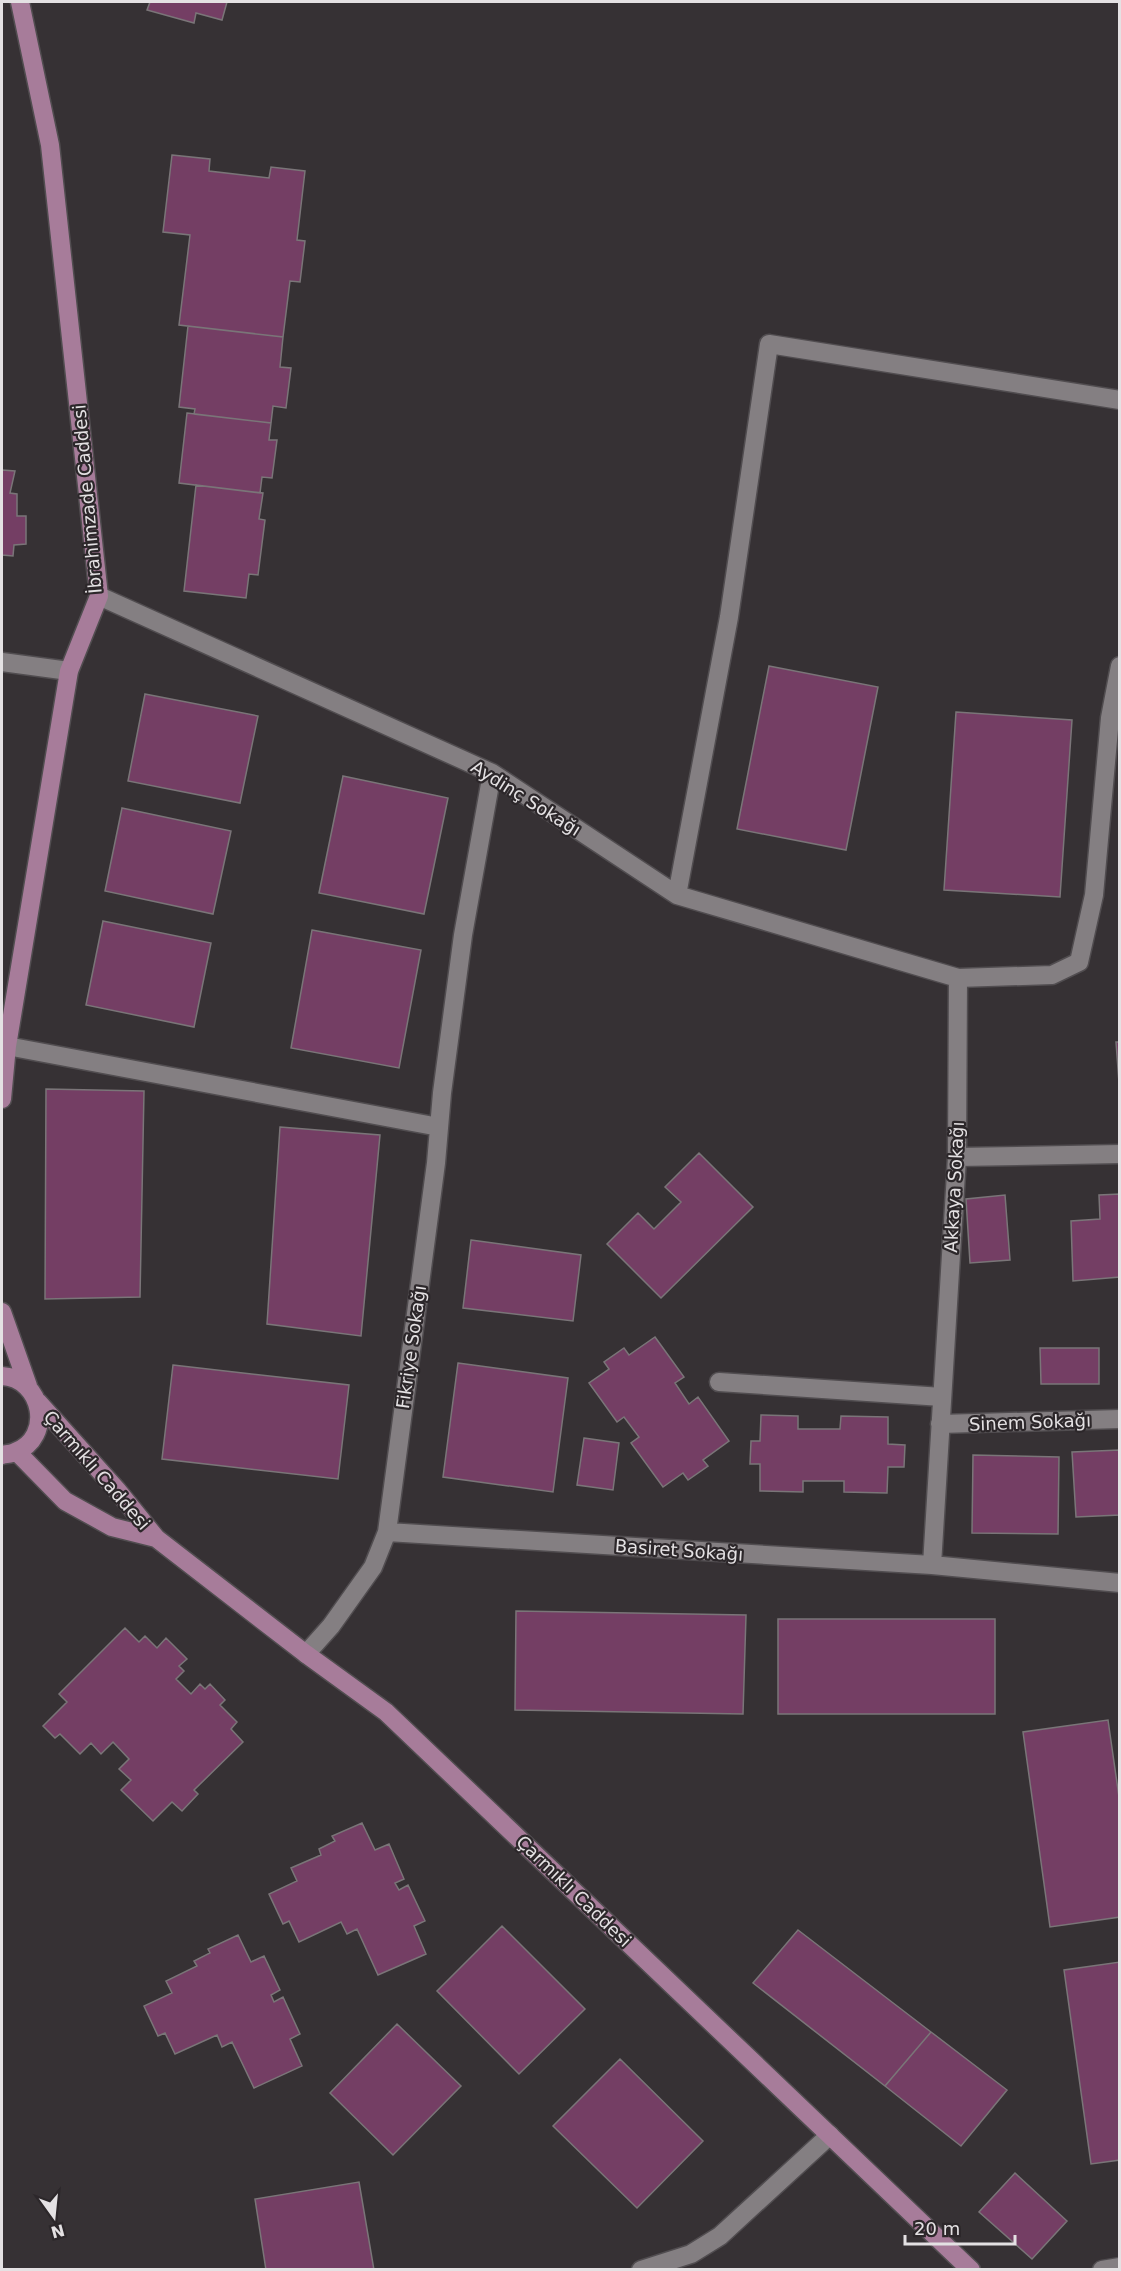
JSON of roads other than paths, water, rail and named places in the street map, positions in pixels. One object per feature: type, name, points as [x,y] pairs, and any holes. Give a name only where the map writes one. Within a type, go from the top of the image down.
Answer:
[{"type":"main road","name":"İbrahimzade Caddesi","points":[[2,1099],[7,1046],[69,671],[99,596],[50,145],[20,2]]},
{"type":"main road","points":[[2,1312],[28,1386]]},
{"type":"main road","points":[[2,1376],[11,1376],[28,1386]]},
{"type":"main road","name":"Çarmıklı Caddesi","points":[[28,1386],[38,1402],[117,1490],[156,1538],[306,1654],[386,1712],[971,2270]]},
{"type":"main road","points":[[9,1453],[32,1440],[40,1422],[38,1402]]},
{"type":"main road","name":"Çarmıklı Caddesi","points":[[9,1453],[65,1501],[112,1527],[156,1538]]},
{"type":"street","points":[[677,896],[729,617],[770,344],[1119,400]]},
{"type":"street","name":"Aydinç Sokağı","points":[[99,596],[492,773],[677,896],[958,978],[1052,975],[1079,962],[1094,894],[1110,718],[1119,666]]},
{"type":"street","points":[[2,662],[69,671]]},
{"type":"street","name":"Fikriye Sokağı","points":[[387,1532],[464,935],[492,773]]},
{"type":"street","name":"Akkaya Sokağı","points":[[932,1566],[957,1157],[958,978]]},
{"type":"street","points":[[7,1046],[439,1127]]},
{"type":"street","points":[[957,1157],[1119,1154]]},
{"type":"street","points":[[719,1382],[942,1397]]},
{"type":"street","name":"Sinem Sokağı","points":[[940,1424],[1119,1419]]},
{"type":"street","points":[[306,1654],[331,1626],[373,1568],[387,1532]]},
{"type":"street","name":"Basiret Sokağı","points":[[387,1532],[932,1566],[1119,1583]]},
{"type":"street","points":[[641,2270],[691,2254],[720,2236],[830,2135]]},
{"type":"street","points":[[1102,2270],[1119,2266]]}]
